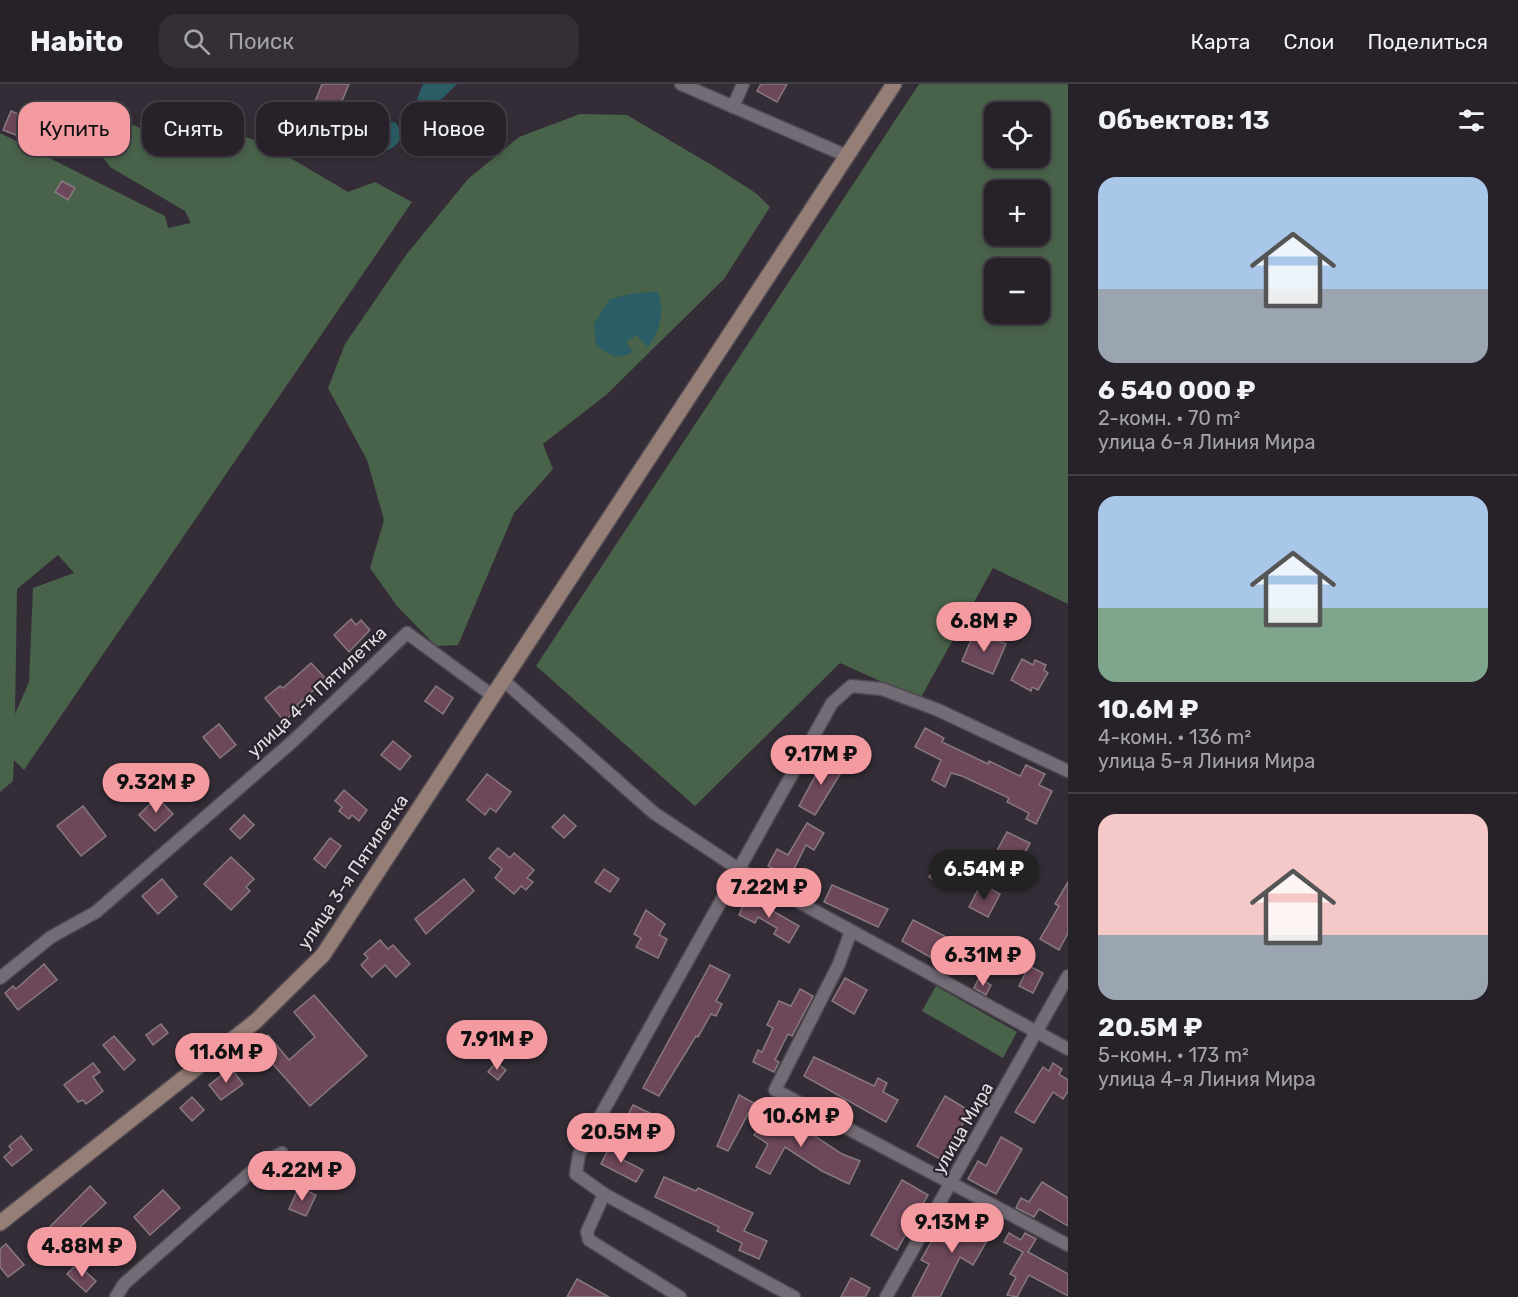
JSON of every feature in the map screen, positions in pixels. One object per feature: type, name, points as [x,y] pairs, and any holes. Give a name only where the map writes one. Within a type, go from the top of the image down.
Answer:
[{"type":"main road","name":"улица 3-я Пятилетка","points":[[0,1223],[256,1021],[323,956],[894,84]]},
{"type":"street","points":[[681,84],[847,156]]},
{"type":"street","points":[[733,107],[743,84]]},
{"type":"street","name":"улица 4-я Пятилетка","points":[[0,978],[51,937],[96,912],[292,742],[407,633],[493,696]]},
{"type":"street","points":[[503,680],[654,813],[740,870],[1068,1049]]},
{"type":"street","points":[[794,1297],[604,1194],[576,1174],[579,1154],[832,703],[851,686],[882,689],[927,706],[1068,771]]},
{"type":"street","points":[[851,931],[839,964],[775,1090],[1068,1245]]},
{"type":"street","name":"улица Мира","points":[[886,1297],[1039,1032],[1068,976]]},
{"type":"street","points":[[116,1297],[124,1284],[260,1164],[282,1153]]},
{"type":"street","points":[[604,1194],[587,1232],[589,1240],[680,1297]]},
{"type":"green space","points":[[919,84],[1068,84],[1068,604],[993,568],[920,699],[840,663],[695,806],[536,666]]},
{"type":"green space","points":[[580,114],[627,115],[720,170],[757,194],[770,207],[724,279],[606,395],[543,444],[553,469],[514,513],[458,645],[436,646],[397,606],[370,568],[384,520],[367,460],[328,388],[345,344],[406,255],[468,179],[496,156],[506,156],[506,148],[519,137]]},
{"type":"green space","points":[[130,124],[142,129],[142,156],[244,156],[244,136],[256,140],[256,156],[287,156],[348,192],[375,182],[412,202],[24,770],[14,760],[13,781],[0,792],[0,133],[18,142],[18,156],[46,156],[165,216],[168,228],[191,223],[185,211],[110,167],[102,156],[130,156]],"holes":[[[58,555],[74,573],[33,588],[29,682],[15,714],[17,589]]]},
{"type":"green space","points":[[936,986],[1017,1032],[1003,1058],[922,1011]]},
{"type":"water","points":[[423,84],[457,84],[442,99],[434,102],[420,102],[417,99]]},
{"type":"water","points":[[389,121],[396,123],[401,131],[398,143],[390,149]]},
{"type":"water","points":[[658,292],[661,307],[660,321],[656,334],[648,347],[636,335],[626,342],[633,352],[618,357],[596,345],[594,324],[610,299],[635,293]]},
{"type":"building","points":[[322,84],[349,84],[342,102],[315,102]]},
{"type":"building","points":[[761,84],[787,84],[777,102],[757,91]]},
{"type":"building","points":[[11,111],[18,114],[18,136],[3,130]]},
{"type":"building","points":[[62,181],[75,188],[68,200],[55,192]]},
{"type":"building","points":[[351,619],[356,625],[361,620],[370,630],[349,652],[334,635]]},
{"type":"building","points":[[975,631],[1006,644],[993,674],[962,661]]},
{"type":"building","points":[[1022,659],[1033,665],[1035,660],[1046,665],[1044,670],[1048,673],[1038,690],[1032,687],[1031,691],[1011,680]]},
{"type":"building","points":[[311,663],[326,679],[297,705],[299,708],[284,721],[265,698],[280,686],[283,688]]},
{"type":"building","points":[[436,686],[453,698],[443,714],[425,701]]},
{"type":"building","points":[[219,724],[236,745],[220,758],[203,737]]},
{"type":"building","points":[[925,728],[944,738],[942,742],[988,764],[989,761],[1020,776],[1026,765],[1045,774],[1039,785],[1052,791],[1036,824],[1026,819],[1029,813],[1007,802],[1009,798],[962,776],[951,773],[945,787],[932,780],[941,760],[915,747]]},
{"type":"building","points":[[393,741],[411,756],[400,770],[381,755]]},
{"type":"building","points":[[826,756],[836,761],[833,766],[842,771],[815,815],[799,806]]},
{"type":"building","points":[[487,774],[511,792],[496,812],[490,808],[485,815],[467,800]]},
{"type":"building","points":[[344,790],[367,810],[359,821],[352,815],[349,819],[339,811],[342,807],[335,801]]},
{"type":"building","points":[[157,797],[173,814],[155,831],[139,815]]},
{"type":"building","points":[[83,806],[106,836],[81,856],[57,826]]},
{"type":"building","points":[[244,815],[254,825],[240,839],[230,829]]},
{"type":"building","points":[[564,815],[576,826],[564,838],[552,827]]},
{"type":"building","points":[[807,823],[824,833],[814,850],[806,845],[790,877],[768,866],[777,849],[788,855]]},
{"type":"building","points":[[1007,832],[1030,843],[1016,870],[993,858]]},
{"type":"building","points":[[330,838],[341,846],[325,868],[314,859]]},
{"type":"building","points":[[498,848],[510,858],[514,853],[534,870],[527,878],[533,882],[526,890],[521,886],[514,894],[495,878],[502,869],[489,858]]},
{"type":"building","points":[[943,852],[962,863],[949,888],[929,877]]},
{"type":"building","points":[[231,857],[254,879],[246,887],[250,891],[231,910],[204,884]]},
{"type":"building","points":[[604,869],[619,879],[610,892],[595,882]]},
{"type":"building","points":[[162,879],[177,897],[158,914],[142,896]]},
{"type":"building","points":[[464,879],[474,891],[426,934],[415,919]]},
{"type":"building","points":[[1068,882],[1068,933],[1059,950],[1040,939],[1059,906],[1055,904]]},
{"type":"building","points":[[981,884],[1000,894],[988,917],[969,907]]},
{"type":"building","points":[[832,885],[888,909],[878,927],[824,902]]},
{"type":"building","points":[[747,896],[799,926],[789,943],[774,934],[777,928],[758,917],[755,923],[739,915]]},
{"type":"building","points":[[646,910],[665,924],[659,935],[667,939],[658,958],[636,947],[641,938],[634,934]]},
{"type":"building","points":[[913,920],[962,945],[949,968],[902,941]]},
{"type":"building","points":[[380,940],[388,949],[393,945],[410,964],[396,977],[385,965],[372,977],[361,965],[368,958],[364,954]]},
{"type":"building","points":[[44,964],[57,980],[18,1010],[5,993],[13,986],[16,989]]},
{"type":"building","points":[[710,965],[730,975],[716,1001],[722,1004],[716,1016],[711,1014],[659,1096],[643,1088]]},
{"type":"building","points":[[1029,966],[1043,973],[1033,993],[1019,986]]},
{"type":"building","points":[[845,978],[867,990],[854,1014],[832,1001]]},
{"type":"building","points":[[979,978],[991,985],[986,995],[974,988]]},
{"type":"building","points":[[800,989],[813,996],[792,1036],[788,1034],[775,1060],[779,1062],[774,1072],[753,1062],[758,1050],[762,1052],[773,1028],[767,1025],[779,1001],[791,1006]]},
{"type":"building","points":[[314,995],[367,1056],[310,1106],[256,1045],[268,1035],[289,1060],[315,1037],[294,1012]]},
{"type":"building","points":[[161,1024],[168,1033],[153,1045],[146,1035]]},
{"type":"building","points":[[459,1030],[468,1036],[461,1047],[452,1041]]},
{"type":"building","points":[[114,1036],[135,1060],[124,1070],[103,1045]]},
{"type":"building","points":[[814,1057],[874,1086],[878,1078],[887,1083],[883,1092],[898,1100],[886,1122],[804,1076]]},
{"type":"building","points":[[496,1062],[506,1070],[498,1080],[488,1072]]},
{"type":"building","points":[[93,1063],[100,1072],[93,1077],[103,1091],[86,1104],[83,1100],[78,1102],[64,1085]]},
{"type":"building","points":[[1053,1063],[1062,1069],[1059,1074],[1068,1080],[1068,1091],[1063,1099],[1053,1092],[1034,1123],[1015,1112],[1043,1067],[1049,1071]]},
{"type":"building","points":[[231,1068],[243,1084],[221,1100],[209,1085]]},
{"type":"building","points":[[739,1095],[754,1103],[728,1151],[717,1146]]},
{"type":"building","points":[[945,1096],[970,1111],[942,1160],[917,1146]]},
{"type":"building","points":[[192,1097],[204,1110],[192,1121],[180,1108]]},
{"type":"building","points":[[633,1105],[650,1113],[638,1136],[621,1128]]},
{"type":"building","points":[[773,1108],[842,1154],[860,1161],[849,1184],[822,1171],[785,1147],[770,1174],[756,1167],[768,1144],[754,1135]]},
{"type":"building","points":[[21,1136],[32,1150],[12,1166],[4,1157],[12,1150],[9,1146]]},
{"type":"building","points":[[1001,1137],[1022,1149],[996,1194],[968,1179],[978,1161],[986,1166]]},
{"type":"building","points":[[610,1146],[626,1154],[623,1160],[643,1170],[636,1182],[601,1164]]},
{"type":"building","points":[[664,1177],[696,1191],[698,1188],[753,1213],[744,1231],[767,1241],[759,1259],[739,1250],[742,1243],[717,1231],[719,1227],[655,1197]]},
{"type":"building","points":[[902,1180],[928,1195],[897,1250],[871,1235]]},
{"type":"building","points":[[1042,1182],[1068,1198],[1068,1226],[1039,1209],[1034,1217],[1016,1208],[1021,1198],[1029,1202]]},
{"type":"building","points":[[90,1186],[106,1203],[68,1238],[75,1245],[66,1255],[59,1248],[47,1261],[31,1246]]},
{"type":"building","points":[[299,1187],[316,1195],[306,1216],[289,1209]]},
{"type":"building","points":[[163,1190],[180,1208],[150,1235],[134,1217]]},
{"type":"building","points":[[963,1209],[984,1221],[982,1226],[992,1232],[973,1265],[960,1257],[940,1297],[912,1297],[929,1264],[921,1260],[934,1237],[945,1243]]},
{"type":"building","points":[[1009,1233],[1021,1240],[1025,1233],[1036,1239],[1028,1252],[1068,1274],[1068,1296],[1029,1275],[1017,1297],[1007,1295],[1016,1277],[1010,1274],[1023,1252],[1004,1242]]},
{"type":"building","points":[[6,1244],[24,1265],[8,1277],[0,1267],[0,1249]]},
{"type":"building","points":[[77,1264],[96,1281],[86,1292],[67,1274]]},
{"type":"building","points":[[851,1278],[870,1288],[865,1297],[841,1297]]},
{"type":"building","points":[[577,1279],[609,1297],[567,1297]]}]
